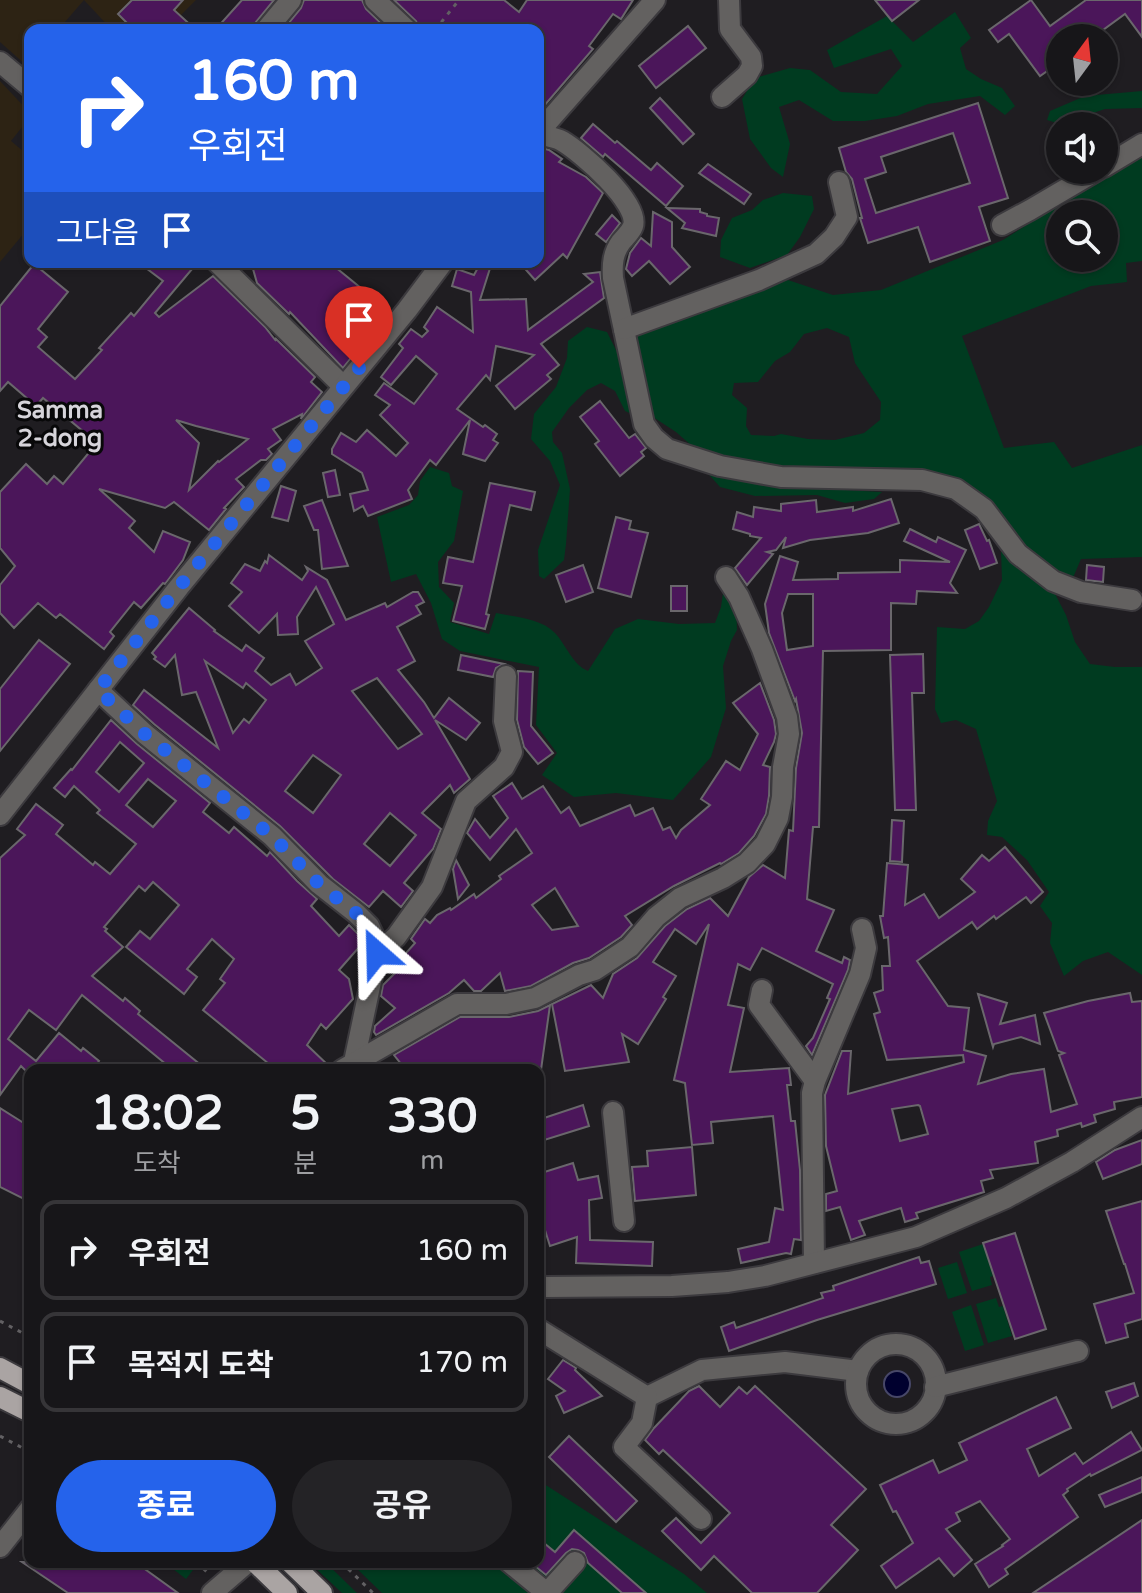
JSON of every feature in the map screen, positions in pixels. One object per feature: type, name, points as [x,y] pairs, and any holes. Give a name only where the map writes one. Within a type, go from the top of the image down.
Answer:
[{"type":"main road","points":[[0,1368],[24,1381]]},
{"type":"main road","points":[[0,1397],[24,1409]]},
{"type":"main road","points":[[261,1568],[287,1593]]},
{"type":"main road","points":[[296,1568],[322,1593]]},
{"type":"street","points":[[271,24],[291,0]]},
{"type":"street","points":[[375,0],[401,24]]},
{"type":"street","points":[[544,126],[655,0]]},
{"type":"street","points":[[722,97],[747,75],[752,66],[751,57],[730,29],[729,0]]},
{"type":"street","points":[[0,62],[24,82]]},
{"type":"street","points":[[544,135],[560,139],[591,162],[617,188],[628,207],[634,223],[619,245],[612,264],[644,424],[667,449],[720,466],[781,477],[922,480],[956,489],[984,509],[1018,554],[1053,581],[1081,592],[1132,600]]},
{"type":"street","points":[[1118,159],[1142,144]]},
{"type":"street","points":[[624,329],[759,280],[816,254],[834,237],[847,217],[839,182]]},
{"type":"street","points":[[1002,225],[1074,184]]},
{"type":"street","points":[[223,268],[343,386]]},
{"type":"street","points":[[0,815],[439,268]]},
{"type":"street","points":[[352,1064],[457,1004],[506,1004],[535,998],[595,970],[630,947],[656,917],[680,898],[747,863],[765,844],[778,818],[782,797],[789,734],[787,717],[762,649],[739,597],[726,577]]},
{"type":"street","points":[[377,953],[396,937],[432,887],[466,801],[504,767],[512,752],[504,721],[506,676]]},
{"type":"street","points":[[98,690],[145,734],[272,836],[319,884],[369,926],[377,943],[377,953],[349,1064]]},
{"type":"street","points":[[814,1263],[812,1093],[860,974],[866,948],[862,929]]},
{"type":"street","points":[[762,990],[759,1005],[815,1081]]},
{"type":"street","points":[[613,1112],[624,1221]]},
{"type":"street","points":[[544,1286],[672,1286],[728,1282],[765,1276],[916,1237],[1006,1198],[1072,1162],[1142,1117]]},
{"type":"street","points":[[544,1333],[647,1397]]},
{"type":"street","points":[[904,1345],[928,1360],[933,1368],[935,1387],[930,1405],[916,1418],[888,1423],[864,1408],[856,1390],[856,1381],[868,1355],[885,1346],[904,1345]]},
{"type":"street","points":[[935,1387],[1078,1351]]},
{"type":"street","points":[[647,1397],[702,1370],[785,1362],[858,1371]]},
{"type":"street","points":[[647,1397],[642,1423],[624,1447],[701,1519]]},
{"type":"street","points":[[0,1547],[24,1517]]},
{"type":"street","points":[[516,1568],[547,1593],[575,1562]]},
{"type":"street","points":[[212,1593],[241,1568]]},
{"type":"path","points":[[440,24],[459,0]]},
{"type":"path","points":[[0,1321],[24,1334]]},
{"type":"path","points":[[0,1436],[24,1449]]},
{"type":"path","points":[[347,1568],[373,1593]]},
{"type":"shaded area","points":[[0,0],[84,0],[63,24],[24,24],[24,63],[0,42]]},
{"type":"shaded area","points":[[84,0],[196,0],[172,24],[106,24]]},
{"type":"shaded area","points":[[0,81],[24,107],[24,125],[11,141],[24,152],[24,233],[0,262]]},
{"type":"green space","points":[[955,12],[971,38],[960,48],[966,69],[1002,88],[1015,106],[1005,115],[980,96],[928,104],[897,116],[865,121],[833,121],[799,100],[779,107],[790,144],[783,177],[771,168],[750,139],[742,99],[755,78],[790,68],[810,70],[841,92],[877,94],[902,66],[891,49],[834,68],[827,50],[887,16],[913,42]]},
{"type":"green space","points":[[1142,91],[1142,108],[1050,112],[1085,96],[1118,96],[1118,93]]},
{"type":"green space","points":[[1142,152],[1142,261],[1126,263],[1127,282],[1091,286],[962,336],[1004,448],[1054,442],[1072,468],[1142,445],[1142,557],[1081,559],[1072,580],[1037,560],[962,484],[757,466],[716,459],[692,446],[653,417],[642,393],[636,337],[642,330],[788,280],[833,295],[881,290],[1003,240],[1046,213],[1046,272],[1118,272],[1118,200],[1066,200],[1091,184],[1118,184],[1118,167]],"holes":[[[827,328],[849,337],[855,363],[881,402],[880,420],[864,433],[835,440],[781,434],[751,435],[746,426],[747,408],[732,395],[734,383],[758,382],[804,334]]]},
{"type":"green space","points":[[783,193],[812,196],[814,209],[787,255],[750,268],[720,257],[721,240],[732,218],[752,210],[763,200]]},
{"type":"green space","points":[[587,327],[607,332],[623,364],[634,415],[625,411],[615,391],[601,383],[587,390],[569,408],[552,432],[553,442],[562,453],[570,489],[564,560],[544,579],[539,576],[538,550],[560,485],[550,461],[531,439],[534,414],[556,387],[567,358],[568,341]]},
{"type":"green space","points":[[430,467],[449,473],[452,486],[463,491],[454,541],[438,562],[439,587],[454,603],[450,622],[489,634],[496,613],[535,621],[555,633],[574,659],[588,671],[615,629],[638,619],[679,624],[715,623],[723,593],[736,604],[737,630],[723,666],[726,708],[711,757],[673,800],[616,793],[574,797],[542,775],[557,753],[536,725],[539,667],[460,651],[442,639],[431,603],[416,574],[391,582],[377,517],[409,505],[418,495],[420,481]]},
{"type":"green space","points":[[704,469],[771,486],[882,492],[874,499],[845,503],[817,495],[755,496],[720,487]]},
{"type":"green space","points":[[1001,551],[1012,554],[1052,588],[1075,642],[1090,664],[1142,667],[1142,975],[1108,952],[1083,961],[1064,976],[1050,943],[1052,923],[1040,906],[1049,892],[1027,860],[1002,837],[987,835],[988,821],[997,801],[976,729],[956,720],[941,723],[935,709],[937,627],[965,629],[979,621],[1002,580]]},
{"type":"green space","points":[[983,1244],[993,1276],[990,1277],[992,1285],[972,1291],[959,1252]]},
{"type":"green space","points":[[957,1262],[967,1293],[948,1299],[938,1268]]},
{"type":"green space","points":[[996,1298],[999,1307],[1003,1306],[1012,1336],[988,1343],[976,1304]]},
{"type":"green space","points":[[971,1305],[984,1345],[965,1351],[952,1312]]},
{"type":"green space","points":[[544,1484],[684,1574],[707,1593],[382,1593],[356,1568],[544,1568]]},
{"type":"green space","points":[[172,1568],[194,1568],[186,1579]]},
{"type":"green space","points":[[315,1568],[331,1568],[357,1593],[342,1593]]},
{"type":"water","points":[[897,1371],[906,1375],[910,1384],[906,1393],[897,1397],[888,1393],[884,1384],[888,1375]]},
{"type":"building","points":[[132,0],[183,0],[174,10],[189,24],[128,24],[118,14]]},
{"type":"building","points":[[242,0],[274,0],[255,24],[220,24]]},
{"type":"building","points":[[304,0],[362,0],[366,9],[382,24],[288,24]]},
{"type":"building","points":[[394,0],[504,0],[519,12],[527,0],[633,0],[621,19],[613,14],[589,46],[593,49],[544,106],[544,24],[417,24]]},
{"type":"building","points":[[875,0],[919,0],[892,21]]},
{"type":"building","points":[[1031,0],[1049,24],[1046,24],[1046,72],[1040,76],[1009,34],[998,42],[989,30]]},
{"type":"building","points":[[1086,0],[1142,0],[1142,37],[1125,14],[1111,24],[1053,24]]},
{"type":"building","points":[[688,26],[706,48],[656,88],[639,66]]},
{"type":"building","points":[[660,98],[694,134],[683,144],[650,108]]},
{"type":"building","points":[[978,103],[1008,198],[979,207],[990,241],[930,262],[918,227],[868,243],[852,179],[846,172],[839,148]],"holes":[[[953,133],[970,183],[876,213],[865,179],[886,172],[881,157]]]},
{"type":"building","points":[[593,124],[651,170],[657,163],[683,186],[666,206],[605,154],[603,157],[581,138]]},
{"type":"building","points":[[544,149],[562,159],[559,162],[586,177],[603,193],[567,258],[563,254],[535,280],[524,268],[544,268]]},
{"type":"building","points":[[708,164],[751,194],[744,204],[699,173]]},
{"type":"building","points":[[667,208],[700,209],[707,216],[719,218],[716,236],[682,228],[685,223]]},
{"type":"building","points":[[653,212],[672,222],[672,247],[690,267],[670,284],[649,261],[632,276],[626,269],[630,253],[641,238],[651,246]]},
{"type":"building","points":[[612,215],[620,223],[606,242],[596,234]]},
{"type":"building","points":[[31,268],[39,268],[68,292],[38,329],[47,337],[38,347],[75,379],[131,313],[134,316],[163,281],[146,268],[193,268],[155,313],[159,317],[213,276],[315,377],[311,382],[322,392],[301,419],[302,414],[273,429],[281,440],[268,449],[272,454],[266,460],[261,460],[236,479],[244,487],[209,530],[174,502],[165,508],[99,489],[135,521],[129,528],[154,552],[163,531],[190,542],[183,560],[165,584],[141,608],[134,602],[110,632],[114,636],[104,649],[60,614],[56,618],[38,603],[14,628],[0,613],[0,585],[15,566],[0,548],[0,492],[26,464],[47,484],[54,476],[63,484],[97,443],[43,398],[36,406],[8,382],[0,391],[0,306]],"holes":[[[176,420],[248,439],[218,461],[189,490],[199,443]]]},
{"type":"building","points":[[336,268],[389,311],[343,368],[290,312],[257,283],[253,269]]},
{"type":"building","points":[[478,268],[490,268],[480,300],[526,299],[528,330],[593,282],[584,274],[600,272],[604,298],[541,344],[559,365],[547,375],[551,379],[515,409],[496,386],[534,355],[496,346],[490,380],[486,375],[457,409],[497,434],[493,440],[498,443],[485,461],[463,454],[470,420],[436,465],[430,460],[408,490],[412,499],[368,516],[363,506],[354,511],[350,494],[368,490],[362,473],[332,454],[332,449],[341,433],[356,442],[367,430],[396,456],[408,443],[380,415],[390,405],[375,395],[384,383],[414,404],[437,374],[416,356],[391,385],[381,377],[403,348],[399,344],[411,329],[422,337],[428,331],[424,327],[437,307],[473,332],[471,292],[452,286],[457,269],[474,275]]},
{"type":"building","points":[[600,401],[629,438],[635,434],[646,448],[641,452],[644,456],[620,476],[595,444],[599,441],[580,417]]},
{"type":"building","points":[[335,470],[340,495],[328,497],[323,473]]},
{"type":"building","points":[[490,483],[535,492],[531,510],[510,505],[485,629],[453,621],[462,586],[443,583],[448,557],[473,562]]},
{"type":"building","points":[[281,486],[296,491],[288,521],[272,517]]},
{"type":"building","points":[[891,499],[899,523],[868,533],[810,540],[783,548],[786,537],[776,550],[767,552],[773,554],[747,585],[735,568],[761,538],[733,529],[737,512],[753,517],[754,507],[781,511],[781,504],[816,500],[817,512],[853,507],[853,511]]},
{"type":"building","points":[[322,500],[348,566],[322,569],[318,530],[314,530],[304,506]]},
{"type":"building","points":[[616,517],[631,521],[629,529],[648,533],[631,597],[598,588]]},
{"type":"building","points":[[979,524],[997,563],[980,569],[965,530]]},
{"type":"building","points":[[910,529],[936,542],[938,537],[966,550],[950,583],[957,593],[917,591],[916,604],[891,603],[891,650],[823,651],[819,827],[813,827],[807,899],[834,910],[816,951],[842,963],[844,957],[850,960],[848,970],[812,1055],[806,1046],[813,1038],[830,999],[827,998],[833,984],[762,948],[750,970],[738,964],[728,1005],[744,1008],[730,1072],[789,1068],[791,1085],[787,1085],[791,1121],[795,1121],[800,1170],[801,1240],[794,1239],[791,1254],[741,1263],[738,1249],[769,1242],[775,1208],[783,1210],[773,1116],[711,1122],[713,1143],[692,1145],[685,1083],[674,1080],[709,924],[696,944],[675,929],[653,962],[676,976],[663,997],[666,999],[638,1044],[622,1034],[629,1062],[565,1071],[552,1004],[591,985],[603,998],[613,974],[637,958],[665,926],[687,909],[710,898],[728,916],[749,877],[763,865],[785,878],[789,830],[793,831],[796,768],[802,733],[796,699],[769,633],[765,604],[780,556],[798,562],[793,580],[838,579],[838,573],[900,572],[900,560],[950,562],[904,541]],"holes":[[[788,594],[813,594],[813,646],[787,650],[782,613]]]},
{"type":"building","points":[[269,555],[302,580],[308,571],[306,567],[327,580],[346,620],[385,603],[387,607],[418,592],[424,602],[416,606],[421,614],[397,627],[415,661],[398,670],[434,718],[449,698],[480,723],[466,740],[435,720],[470,779],[454,793],[450,785],[422,813],[441,829],[433,849],[404,883],[413,891],[401,907],[383,891],[369,907],[333,879],[280,826],[133,705],[144,690],[218,748],[196,692],[182,695],[175,655],[165,667],[154,659],[156,657],[152,653],[189,608],[242,651],[246,645],[264,658],[255,671],[271,685],[290,674],[296,685],[322,668],[305,641],[334,624],[316,587],[297,617],[298,634],[278,635],[277,614],[259,633],[229,606],[242,592],[231,583],[245,564],[260,571],[265,561],[267,563]],"holes":[[[205,661],[243,688],[246,683],[266,700],[249,723],[244,719],[233,733]],[[377,678],[422,734],[398,749],[352,691]],[[313,755],[341,775],[313,813],[285,791]],[[390,813],[416,835],[390,866],[364,844]]]},
{"type":"building","points":[[583,565],[593,592],[566,602],[556,575]]},
{"type":"building","points":[[1087,565],[1104,567],[1103,582],[1086,580]]},
{"type":"building","points":[[671,586],[687,586],[687,611],[671,611]]},
{"type":"building","points":[[39,640],[70,664],[0,751],[0,689]]},
{"type":"building","points":[[923,654],[924,693],[912,693],[916,810],[895,810],[890,655]]},
{"type":"building","points":[[461,655],[504,664],[496,668],[493,677],[458,670]]},
{"type":"building","points":[[518,671],[533,672],[531,726],[553,753],[538,764],[524,747],[517,720]]},
{"type":"building","points":[[760,683],[776,734],[763,765],[770,767],[766,814],[754,836],[739,853],[674,886],[625,916],[632,925],[621,937],[589,958],[573,963],[531,986],[505,991],[500,973],[481,991],[474,991],[464,980],[449,993],[376,1035],[375,1026],[395,1008],[381,996],[383,985],[395,973],[391,970],[415,943],[411,939],[425,919],[430,923],[437,915],[451,910],[474,894],[476,898],[501,879],[499,876],[532,853],[516,829],[490,860],[467,833],[475,819],[490,838],[508,818],[493,796],[512,783],[522,799],[543,786],[561,813],[569,807],[580,826],[630,805],[635,816],[653,808],[663,830],[670,827],[676,838],[710,805],[701,799],[726,761],[740,770],[758,734],[733,703]],"holes":[[[555,888],[578,926],[552,930],[532,905]]]},
{"type":"building","points":[[111,720],[210,803],[203,812],[229,833],[234,827],[267,856],[270,852],[317,899],[311,906],[339,936],[349,925],[358,934],[361,945],[339,970],[349,979],[353,999],[326,1029],[321,1024],[307,1045],[327,1064],[269,1064],[203,1010],[225,983],[220,979],[234,959],[212,939],[187,969],[197,977],[184,994],[126,947],[140,931],[150,939],[179,905],[153,882],[145,891],[139,886],[104,927],[123,947],[92,976],[123,1001],[125,998],[140,1011],[138,1014],[200,1064],[166,1064],[82,995],[56,1030],[29,1010],[8,1039],[36,1061],[59,1033],[99,1061],[97,1064],[24,1064],[24,1069],[21,1066],[0,1095],[0,858],[25,835],[17,829],[36,804],[63,825],[56,834],[93,865],[95,862],[110,874],[136,844],[97,813],[100,810],[74,786],[65,797],[54,788]],"holes":[[[120,742],[144,763],[119,792],[96,772]],[[148,779],[176,801],[153,827],[126,805]]]},
{"type":"building","points":[[892,820],[904,821],[902,862],[890,861]]},
{"type":"building","points":[[1005,847],[1043,892],[1031,903],[1026,897],[977,929],[972,922],[917,961],[948,1006],[969,1008],[964,1050],[986,1056],[978,1084],[1011,1074],[1044,1069],[1051,1112],[1077,1104],[1059,1055],[1064,1053],[1058,1051],[1044,1013],[1130,993],[1132,1002],[1142,1001],[1142,1097],[1114,1102],[1115,1109],[1094,1115],[1096,1122],[1057,1130],[1058,1136],[1035,1142],[1038,1163],[990,1170],[993,1178],[981,1181],[984,1192],[916,1213],[918,1218],[905,1222],[901,1208],[859,1221],[865,1235],[851,1240],[840,1207],[826,1211],[826,1194],[837,1191],[826,1146],[825,1095],[842,1051],[851,1051],[848,1094],[964,1062],[963,1055],[887,1060],[874,1014],[880,1012],[874,993],[883,990],[882,966],[890,966],[888,937],[884,938],[880,916],[883,916],[887,863],[908,865],[905,905],[924,894],[939,918],[975,892],[961,879],[982,855],[989,861]],"holes":[[[920,1106],[928,1134],[900,1141],[892,1109]]]},
{"type":"building","points":[[456,860],[469,885],[458,899],[453,869]]},
{"type":"building","points":[[978,994],[1007,1003],[1000,1024],[1035,1015],[1040,1044],[1021,1037],[994,1044],[993,1047]]},
{"type":"building","points":[[550,1005],[542,1064],[401,1064],[394,1055],[460,1017],[509,1017]]},
{"type":"building","points":[[583,1105],[589,1126],[544,1140],[544,1118]]},
{"type":"building","points":[[0,1108],[24,1123],[24,1199],[0,1187]]},
{"type":"building","points":[[1142,1140],[1142,1164],[1103,1179],[1096,1162],[1115,1150]]},
{"type":"building","points":[[692,1147],[696,1195],[635,1201],[632,1167],[648,1166],[647,1151]]},
{"type":"building","points":[[573,1163],[578,1180],[598,1176],[602,1198],[589,1200],[590,1240],[653,1242],[652,1266],[576,1263],[577,1237],[550,1246],[544,1227],[544,1172]]},
{"type":"building","points":[[1142,1201],[1142,1319],[1125,1324],[1128,1337],[1106,1343],[1094,1304],[1134,1293],[1106,1211]]},
{"type":"building","points":[[1015,1233],[1046,1329],[1015,1339],[983,1243]]},
{"type":"building","points":[[919,1257],[921,1263],[929,1261],[936,1284],[729,1351],[721,1327],[734,1322],[736,1328],[823,1298],[821,1293],[834,1290],[833,1286]]},
{"type":"building","points":[[563,1360],[576,1368],[602,1396],[564,1413],[556,1396],[565,1391],[548,1379]]},
{"type":"building","points":[[1134,1383],[1138,1396],[1112,1408],[1106,1392]]},
{"type":"building","points":[[699,1386],[720,1407],[739,1387],[747,1394],[755,1386],[866,1489],[831,1525],[858,1550],[817,1593],[752,1593],[714,1556],[701,1570],[662,1531],[676,1518],[701,1543],[730,1513],[663,1450],[659,1454],[645,1440],[689,1391]]},
{"type":"building","points":[[1056,1397],[1071,1428],[1027,1449],[1039,1476],[1075,1453],[1083,1464],[1131,1432],[1142,1450],[1090,1474],[1067,1489],[1063,1495],[1078,1517],[1005,1569],[1008,1574],[989,1587],[975,1564],[1010,1539],[980,1501],[956,1513],[960,1521],[946,1529],[972,1560],[954,1576],[939,1558],[896,1588],[881,1566],[913,1543],[880,1485],[933,1460],[939,1473],[967,1460],[959,1443]]},
{"type":"building","points":[[569,1436],[637,1501],[616,1522],[549,1457]]},
{"type":"building","points":[[1142,1477],[1142,1492],[1105,1507],[1099,1495]]},
{"type":"building","points":[[1142,1520],[1142,1593],[1033,1593]]},
{"type":"building","points":[[574,1530],[646,1593],[622,1593],[578,1550],[572,1549],[566,1553],[546,1575],[537,1568],[544,1568],[544,1543],[555,1552]]},
{"type":"building","points":[[31,1568],[143,1568],[178,1593],[68,1593]]},
{"type":"district","name":"Samma 2-dong","points":[[60,424]]},
{"type":"route","points":[[359,368],[98,690],[145,734],[272,836],[319,884],[356,913],[369,926],[377,943],[377,953]]}]
